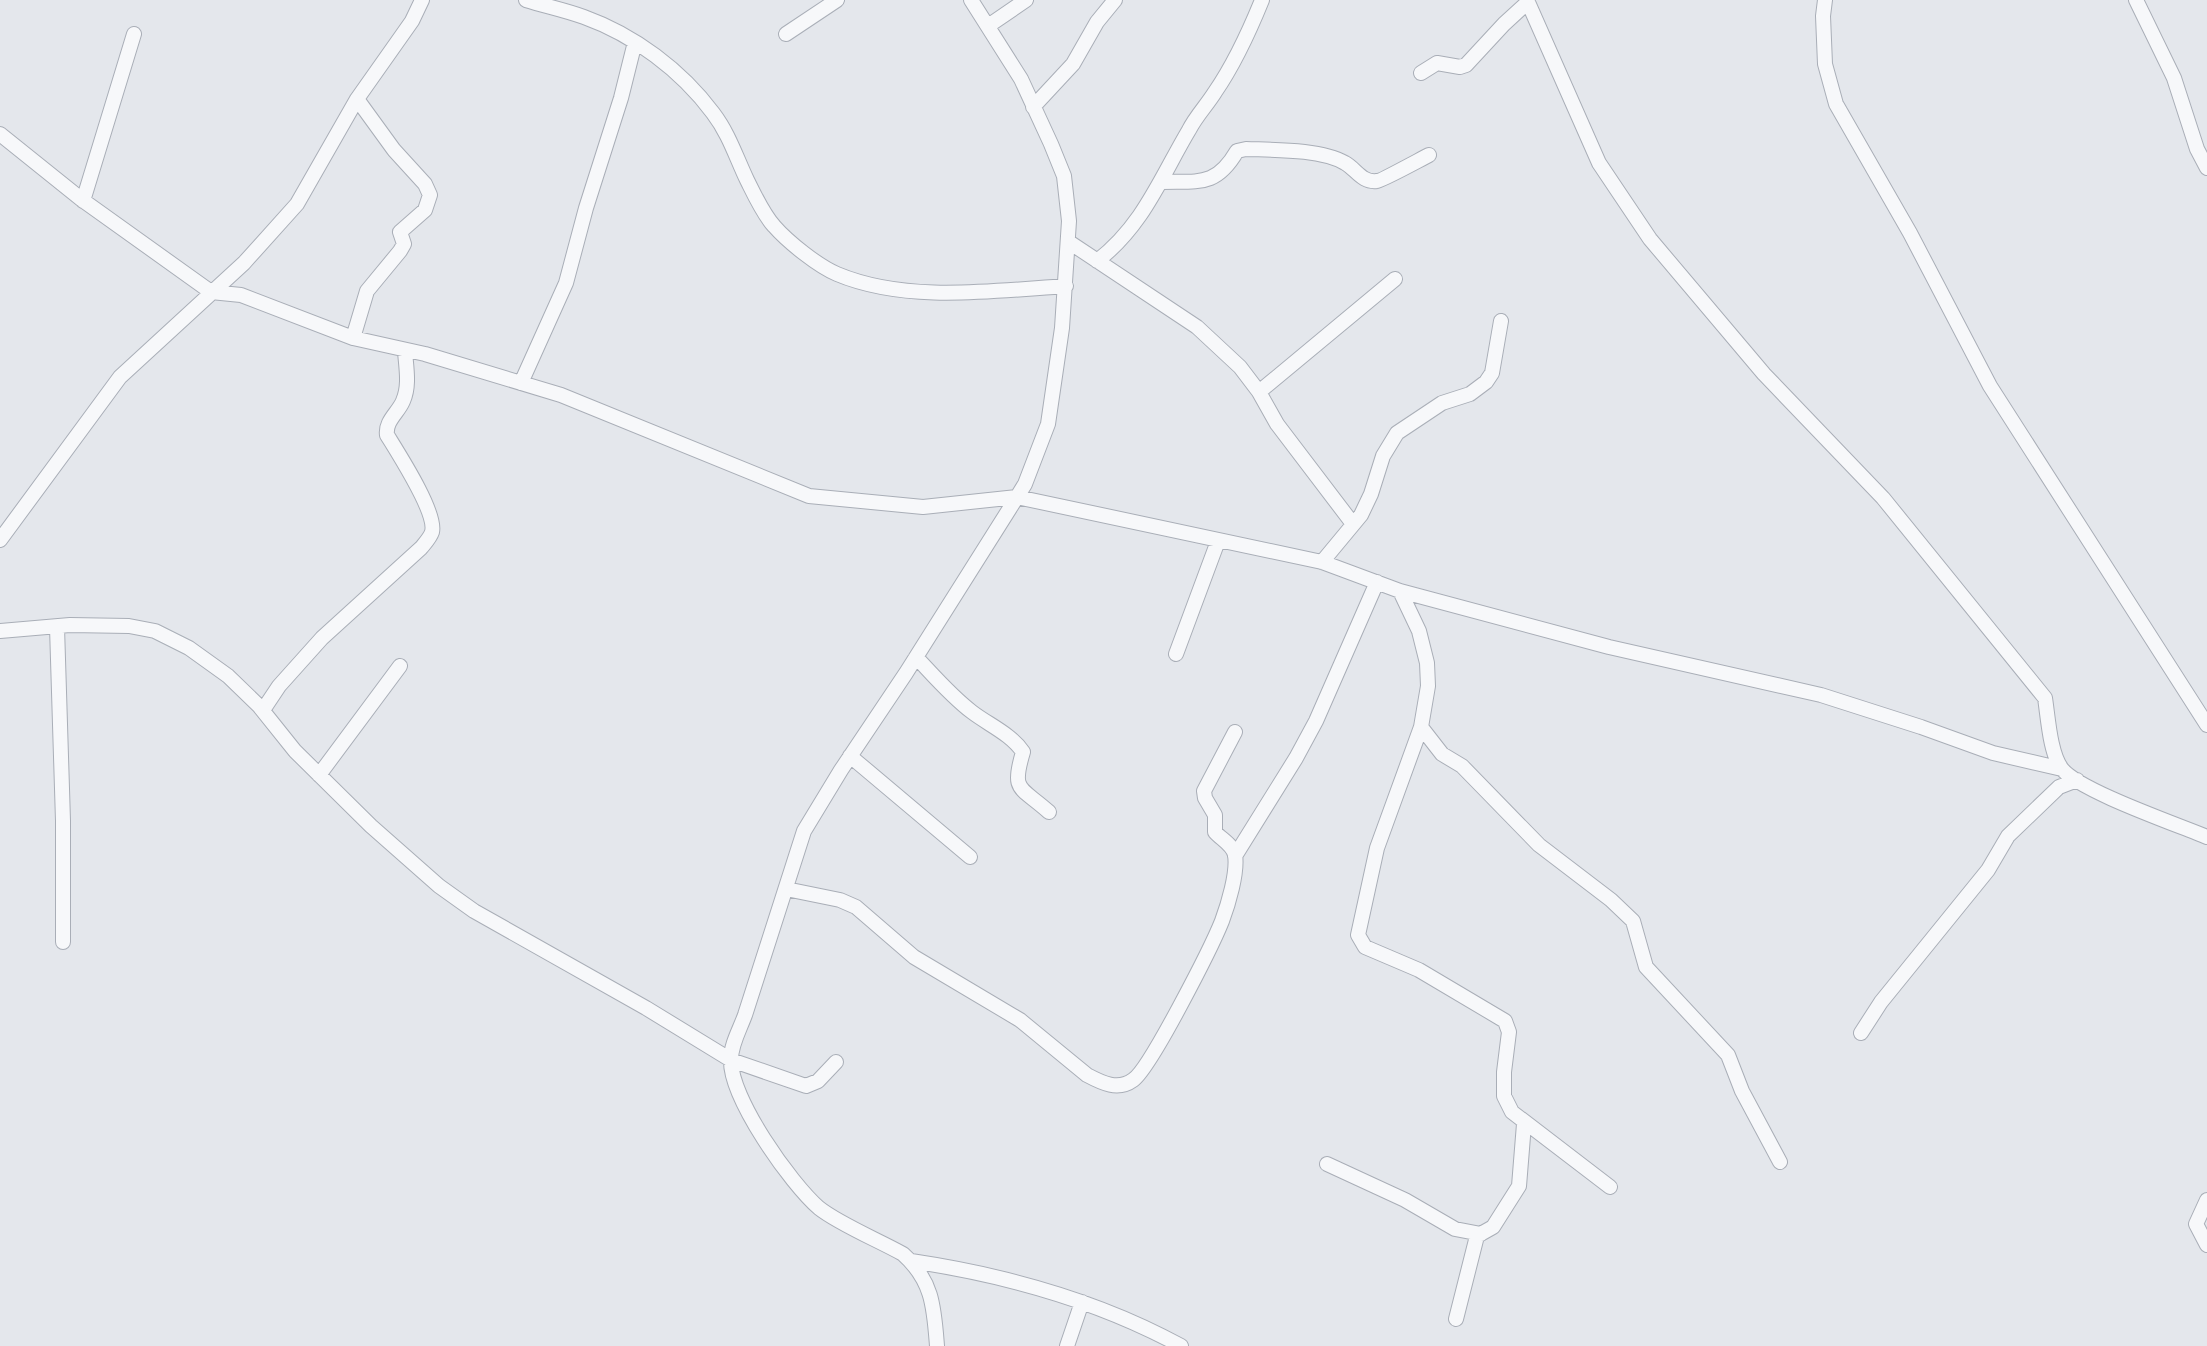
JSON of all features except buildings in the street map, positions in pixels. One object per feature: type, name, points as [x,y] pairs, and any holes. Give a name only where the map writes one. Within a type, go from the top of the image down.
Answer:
[{"type":"street","points":[[0,540],[120,377],[244,263],[297,204],[357,99],[412,21],[422,0]]},
{"type":"street","points":[[526,0],[583,16],[634,42],[681,76],[712,112],[734,148],[747,180],[773,226],[806,254],[835,274],[877,287],[952,293],[1066,286]]},
{"type":"street","points":[[786,34],[837,0]]},
{"type":"street","points":[[937,1346],[928,1284],[911,1261],[903,1254],[820,1208],[792,1180],[747,1110],[731,1060],[734,1042],[745,1015],[804,832],[850,756],[916,658],[1025,484],[1048,424],[1058,367],[1070,242],[1064,176],[1021,79],[971,0]]},
{"type":"street","points":[[988,26],[1026,0]]},
{"type":"street","points":[[1033,107],[1073,64],[1097,22],[1115,0]]},
{"type":"street","points":[[1097,261],[1135,222],[1162,182],[1189,128],[1216,92],[1244,45],[1262,0]]},
{"type":"street","points":[[1825,0],[1823,16],[1825,64],[1836,104],[1910,233],[1990,386],[2207,725]]},
{"type":"street","points":[[2136,0],[2174,78],[2197,149],[2207,168]]},
{"type":"street","points":[[1420,73],[1437,63],[1460,67],[1466,65],[1527,1],[1599,163],[1650,239],[1764,374],[1884,498],[2045,698],[2050,732],[2057,760],[2062,769]]},
{"type":"street","points":[[83,201],[134,34]]},
{"type":"street","points":[[521,383],[566,283],[586,208],[621,98],[634,42]]},
{"type":"street","points":[[353,338],[367,291],[400,251],[404,244],[400,232],[425,210],[430,196],[425,184],[394,150],[357,99]]},
{"type":"street","points":[[0,134],[83,201],[211,292],[241,294],[353,338],[425,354],[561,395],[809,496],[923,508],[1017,497],[1322,562],[1400,591],[1609,648],[1821,695],[1921,727],[1993,753],[2062,769],[2093,790],[2207,836]]},
{"type":"street","points":[[1162,182],[1209,180],[1228,166],[1237,151],[1246,149],[1310,152],[1345,163],[1366,180],[1379,182],[1429,155]]},
{"type":"street","points":[[1070,242],[1197,327],[1240,367],[1259,392],[1278,424],[1354,524]]},
{"type":"street","points":[[1259,392],[1395,279]]},
{"type":"street","points":[[1322,562],[1332,547],[1361,515],[1371,494],[1382,456],[1396,433],[1442,403],[1470,394],[1486,382],[1492,373],[1501,321]]},
{"type":"street","points":[[263,710],[279,686],[322,638],[421,548],[432,531],[432,520],[421,496],[387,435],[388,424],[403,402],[406,392],[405,350]]},
{"type":"street","points":[[1176,654],[1218,541]]},
{"type":"street","points":[[786,889],[840,900],[856,908],[914,957],[1020,1020],[1087,1075],[1105,1083],[1121,1086],[1135,1080],[1148,1062],[1204,959],[1221,922],[1230,895],[1235,856],[1312,728],[1378,582]]},
{"type":"street","points":[[1400,591],[1419,632],[1427,664],[1428,686],[1421,727],[1377,848],[1358,935],[1365,947],[1419,970],[1505,1021],[1509,1032],[1504,1072],[1504,1096],[1512,1112],[1524,1124],[1584,1165],[1610,1187]]},
{"type":"street","points":[[0,631],[70,625],[128,626],[155,631],[188,648],[228,676],[263,710],[295,751],[398,851],[439,886],[474,911],[646,1008],[731,1060],[806,1086],[818,1081],[836,1062]]},
{"type":"street","points":[[57,627],[62,811],[62,942]]},
{"type":"street","points":[[916,658],[971,711],[997,731],[1015,740],[1023,752],[1016,777],[1019,787],[1049,812]]},
{"type":"street","points":[[319,775],[400,666]]},
{"type":"street","points":[[1421,727],[1442,754],[1462,766],[1540,845],[1611,900],[1634,921],[1646,967],[1728,1055],[1742,1092],[1780,1162]]},
{"type":"street","points":[[1235,856],[1232,848],[1215,832],[1215,815],[1205,798],[1204,791],[1236,732]]},
{"type":"street","points":[[850,756],[970,857]]},
{"type":"street","points":[[1861,1033],[1881,1002],[1988,870],[2008,836],[2059,786],[2077,780]]},
{"type":"street","points":[[1456,1319],[1477,1236],[1493,1226],[1519,1186],[1524,1124]]},
{"type":"street","points":[[1327,1164],[1405,1200],[1455,1229],[1481,1234]]},
{"type":"street","points":[[2207,1200],[2196,1224],[2207,1245]]},
{"type":"street","points":[[911,1261],[964,1269],[1028,1284],[1082,1302],[1137,1324],[1181,1346]]},
{"type":"street","points":[[1067,1346],[1082,1302]]}]
